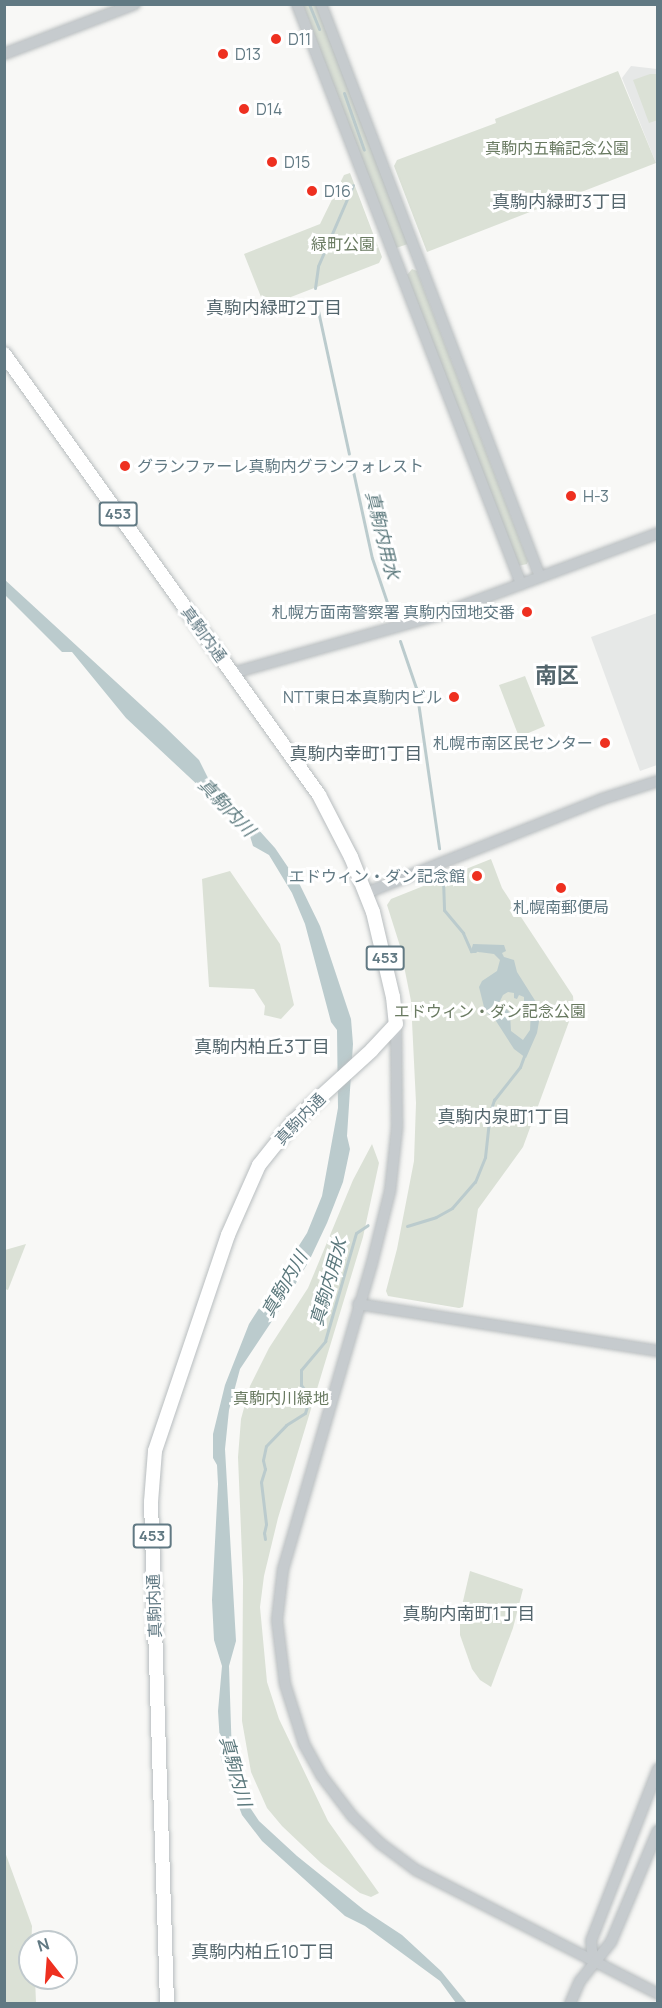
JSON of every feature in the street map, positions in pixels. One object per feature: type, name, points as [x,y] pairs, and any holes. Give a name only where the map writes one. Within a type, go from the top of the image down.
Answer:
[{"type":"highway","name":"真駒内通","points":[[4,354],[319,795],[351,856],[366,893],[383,949],[396,1024],[372,1050],[295,1120],[258,1165],[241,1201],[155,1451],[151,1502],[166,2004]]},
{"type":"street","points":[[4,54],[135,4]]},
{"type":"street","points":[[297,4],[520,585]]},
{"type":"street","points":[[321,4],[540,577]]},
{"type":"street","points":[[232,673],[438,615],[657,533]]},
{"type":"street","points":[[366,893],[602,799],[657,781]]},
{"type":"street","points":[[396,1024],[397,1128],[390,1191],[372,1263],[289,1543],[278,1593],[285,1684],[304,1744],[321,1775],[353,1817],[381,1844],[416,1870],[657,1994]]},
{"type":"street","points":[[358,1304],[657,1352]]},
{"type":"street","points":[[593,1962],[591,1941],[657,1769]]},
{"type":"street","points":[[570,2004],[580,1981],[611,1942],[657,1830]]},
{"type":"shaded area","points":[[631,66],[657,69],[656,163],[622,78]]},
{"type":"shaded area","points":[[657,613],[657,765],[640,771],[591,637]]},
{"type":"green space","points":[[303,5],[316,5],[408,244],[396,248]]},
{"type":"green space","name":"真駒内五輪記念公園","points":[[618,71],[656,163],[427,252],[394,166],[397,160],[496,123],[495,119]]},
{"type":"green space","points":[[657,74],[658,120],[649,123],[633,80]]},
{"type":"green space","name":"緑町公園","points":[[350,173],[382,257],[379,263],[265,307],[244,254],[320,224],[344,175]]},
{"type":"green space","points":[[412,269],[417,271],[528,561],[527,564],[518,566],[407,275]]},
{"type":"green space","points":[[525,676],[545,726],[519,737],[499,685]]},
{"type":"green space","name":"エドウィン・ダン記念公園","points":[[491,859],[502,888],[573,996],[574,1008],[523,1147],[478,1209],[463,1307],[459,1308],[388,1296],[386,1291],[397,1249],[414,1161],[416,1103],[411,1001],[400,946],[387,905],[391,899]]},
{"type":"green space","points":[[230,871],[280,944],[294,1005],[281,1019],[264,1015],[265,1006],[254,989],[209,987],[202,879]]},
{"type":"green space","name":"真駒内川緑地","points":[[372,1144],[379,1163],[363,1237],[278,1518],[264,1576],[260,1607],[267,1682],[279,1719],[328,1821],[379,1893],[371,1897],[360,1893],[321,1863],[282,1826],[267,1808],[251,1772],[242,1721],[243,1580],[238,1457],[241,1419],[250,1386],[269,1348],[308,1288],[353,1180]]},
{"type":"green space","points":[[26,1244],[8,1290],[5,1289],[5,1250]]},
{"type":"green space","points":[[470,1571],[523,1589],[513,1628],[491,1687],[480,1680],[472,1669],[460,1635],[460,1614]]},
{"type":"green space","points":[[5,1852],[32,1926],[32,1930],[18,1930],[18,1990],[35,1990],[36,2003],[5,2003]]},
{"type":"water","name":"真駒内川","points":[[4,579],[199,760],[208,778],[228,796],[275,848],[300,885],[320,926],[351,1019],[353,1044],[347,1136],[350,1149],[343,1182],[309,1261],[240,1369],[229,1410],[225,1449],[236,1641],[229,1666],[232,1757],[237,1779],[247,1803],[259,1821],[297,1856],[364,1910],[402,1935],[441,1971],[467,2003],[456,2003],[440,1981],[365,1926],[345,1916],[262,1841],[242,1815],[221,1759],[218,1711],[222,1666],[214,1640],[212,1600],[218,1484],[217,1465],[213,1458],[213,1434],[225,1385],[249,1324],[307,1233],[322,1196],[338,1108],[337,1030],[331,1022],[305,924],[292,893],[269,855],[253,846],[249,833],[126,718],[72,652],[62,652],[5,595]]},
{"type":"water","points":[[473,944],[504,945],[506,951],[502,953],[504,957],[514,960],[517,972],[541,1010],[537,1033],[526,1058],[514,1049],[496,1021],[485,1011],[479,987],[482,981],[497,971],[500,960],[494,954],[471,951]],"holes":[[[508,992],[514,993],[514,998],[517,999],[519,995],[524,997],[524,1002],[531,1010],[530,1030],[523,1040],[511,1031],[510,1013],[503,1005],[498,1005],[503,995]]]},
{"type":"waterway","name":"真駒内用水","points":[[309,4],[319,29]]},
{"type":"waterway","name":"真駒内用水","points":[[344,93],[364,150]]},
{"type":"waterway","name":"真駒内用水","points":[[315,288],[318,266],[353,185]]},
{"type":"waterway","name":"真駒内用水","points":[[317,306],[349,454]]},
{"type":"waterway","name":"真駒内用水","points":[[351,462],[372,558],[391,614]]},
{"type":"waterway","name":"真駒内用水","points":[[400,641],[416,688],[439,848]]},
{"type":"waterway","name":"真駒内用水","points":[[443,879],[444,910],[463,933],[471,951],[475,951]]},
{"type":"waterway","name":"真駒内用水","points":[[407,1226],[436,1217],[452,1208],[475,1182],[485,1157],[490,1112],[494,1100],[520,1067],[524,1056]]},
{"type":"waterway","name":"真駒内用水","points":[[265,1539],[266,1524],[261,1482],[265,1469],[263,1460],[266,1446],[286,1425],[305,1413],[310,1397],[301,1385],[301,1370],[325,1341],[356,1233],[368,1225]]},
{"type":"place","name":"D11","points":[[276,39]]},
{"type":"place","name":"D13","points":[[223,54]]},
{"type":"place","name":"D14","points":[[244,109]]},
{"type":"place","name":"D15","points":[[272,162]]},
{"type":"place","name":"D16","points":[[312,191]]},
{"type":"place","name":"グランファーレ真駒内グランフォレスト","points":[[125,466]]},
{"type":"place","name":"H-3","points":[[571,496]]},
{"type":"place","name":"札幌方面南警察署 真駒内団地交番","points":[[527,612]]},
{"type":"place","name":"NTT東日本真駒内ビル","points":[[454,697]]},
{"type":"place","name":"札幌市南区民センター","points":[[605,743]]},
{"type":"place","name":"エドウィン・ダン記念館","points":[[477,876]]},
{"type":"place","name":"札幌南郵便局","points":[[561,888]]},
{"type":"district","name":"真駒内緑町3丁目","points":[[560,201]]},
{"type":"district","name":"真駒内緑町2丁目","points":[[274,307]]},
{"type":"district","name":"南区","points":[[557,676]]},
{"type":"district","name":"真駒内幸町1丁目","points":[[356,753]]},
{"type":"district","name":"真駒内柏丘3丁目","points":[[262,1046]]},
{"type":"district","name":"真駒内泉町1丁目","points":[[504,1116]]},
{"type":"district","name":"真駒内南町1丁目","points":[[469,1613]]},
{"type":"district","name":"真駒内柏丘10丁目","points":[[263,1951]]}]
